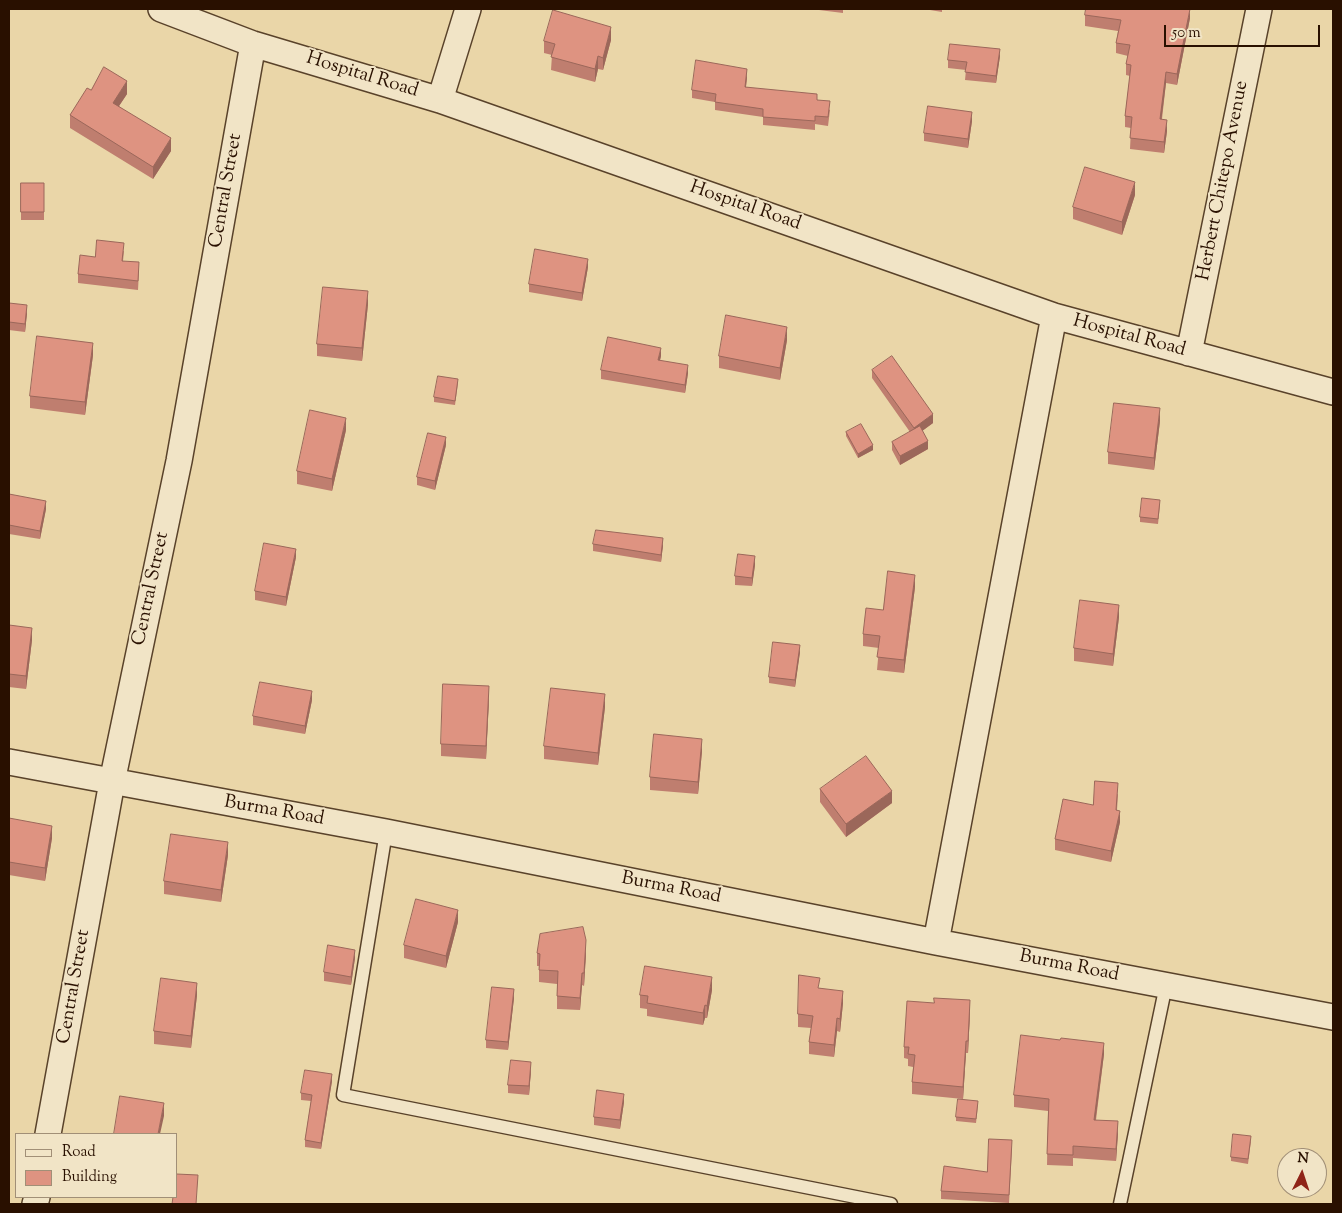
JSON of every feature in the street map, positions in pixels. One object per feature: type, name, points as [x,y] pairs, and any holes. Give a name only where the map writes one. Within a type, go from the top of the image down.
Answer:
[{"type":"street","name":"Hospital Road","points":[[162,9],[253,44],[440,100],[1054,316],[1333,392]]},
{"type":"street","points":[[440,100],[468,9]]},
{"type":"street","name":"Herbert Chitepo Avenue","points":[[1189,353],[1259,9]]},
{"type":"street","name":"Central Street","points":[[48,1133],[112,782],[179,461],[253,44]]},
{"type":"street","points":[[936,942],[1054,316]]},
{"type":"street","name":"Burma Road","points":[[9,762],[386,832],[936,942],[1333,1017]]},
{"type":"lane","points":[[386,832],[343,1095],[892,1204]]},
{"type":"lane","points":[[1120,1204],[1166,985]]},
{"type":"building","points":[[1086,9],[1190,9],[1177,74],[1166,72],[1160,119],[1167,120],[1164,142],[1130,138],[1132,117],[1125,116],[1131,65],[1126,64],[1130,45],[1116,43],[1121,20],[1085,15]]},
{"type":"building","points":[[553,10],[611,27],[603,58],[598,56],[595,69],[551,57],[555,44],[544,41]]},
{"type":"building","points":[[950,44],[1000,49],[996,76],[965,72],[967,62],[948,60]]},
{"type":"building","points":[[696,60],[747,69],[745,87],[817,94],[817,100],[830,101],[828,117],[815,116],[815,121],[763,117],[763,109],[715,102],[716,94],[692,90]]},
{"type":"building","points":[[104,67],[127,81],[113,103],[171,138],[153,167],[70,115],[87,88],[91,90]]},
{"type":"building","points":[[928,106],[972,112],[968,139],[924,133]]},
{"type":"building","points":[[1085,167],[1135,182],[1122,222],[1073,207]]},
{"type":"building","points":[[21,183],[44,183],[44,212],[21,212]]},
{"type":"building","points":[[97,240],[124,243],[122,261],[139,262],[138,281],[78,274],[80,255],[95,257]]},
{"type":"building","points":[[535,249],[588,259],[582,293],[529,284]]},
{"type":"building","points":[[323,287],[368,291],[362,348],[317,344]]},
{"type":"building","points":[[9,303],[27,305],[25,324],[9,322]]},
{"type":"building","points":[[726,315],[787,327],[780,368],[719,356]]},
{"type":"building","points":[[37,336],[93,343],[85,402],[30,396]]},
{"type":"building","points":[[608,337],[661,348],[658,360],[688,365],[685,385],[601,370]]},
{"type":"building","points":[[892,356],[933,414],[914,428],[872,370]]},
{"type":"building","points":[[438,376],[458,379],[455,401],[434,397]]},
{"type":"building","points":[[1114,403],[1160,408],[1154,458],[1108,452]]},
{"type":"building","points":[[310,410],[346,418],[332,479],[297,471]]},
{"type":"building","points":[[861,424],[873,445],[858,454],[846,432]]},
{"type":"building","points":[[920,426],[928,441],[900,456],[892,442]]},
{"type":"building","points":[[428,433],[446,437],[435,481],[417,477]]},
{"type":"building","points":[[9,494],[46,501],[40,531],[9,525]]},
{"type":"building","points":[[1142,498],[1160,500],[1158,519],[1140,517]]},
{"type":"building","points":[[596,530],[663,538],[661,555],[593,544]]},
{"type":"building","points":[[264,543],[296,549],[286,597],[255,591]]},
{"type":"building","points":[[738,554],[755,556],[752,578],[735,576]]},
{"type":"building","points":[[888,571],[915,575],[904,660],[877,657],[880,636],[863,634],[866,608],[883,610]]},
{"type":"building","points":[[1080,600],[1119,605],[1113,654],[1074,648]]},
{"type":"building","points":[[9,625],[32,628],[26,676],[9,674]]},
{"type":"building","points":[[773,642],[800,645],[795,680],[769,677]]},
{"type":"building","points":[[260,682],[312,691],[305,726],[253,716]]},
{"type":"building","points":[[443,684],[489,686],[486,746],[441,744]]},
{"type":"building","points":[[551,688],[605,694],[598,753],[544,746]]},
{"type":"building","points":[[654,734],[702,739],[698,782],[650,777]]},
{"type":"building","points":[[866,756],[892,791],[846,824],[820,789]]},
{"type":"building","points":[[1095,781],[1118,783],[1116,810],[1120,811],[1111,851],[1055,839],[1063,799],[1093,805]]},
{"type":"building","points":[[9,818],[52,826],[45,868],[9,862]]},
{"type":"building","points":[[171,834],[228,842],[221,890],[164,881]]},
{"type":"building","points":[[416,899],[458,910],[446,956],[404,945]]},
{"type":"building","points":[[583,927],[586,940],[580,998],[557,996],[558,971],[539,970],[540,954],[537,953],[540,934]]},
{"type":"building","points":[[328,945],[355,950],[351,977],[324,972]]},
{"type":"building","points":[[645,966],[712,977],[707,1006],[705,1005],[703,1013],[647,1003],[648,996],[640,995]]},
{"type":"building","points":[[799,975],[820,978],[818,988],[843,991],[840,1019],[837,1018],[834,1045],[809,1042],[813,1016],[798,1014]]},
{"type":"building","points":[[161,978],[197,983],[191,1036],[154,1031]]},
{"type":"building","points":[[492,987],[514,989],[508,1042],[486,1040]]},
{"type":"building","points":[[934,998],[970,1000],[963,1087],[912,1082],[915,1055],[908,1054],[909,1047],[904,1047],[907,1001],[934,1003]]},
{"type":"building","points":[[1021,1035],[1104,1043],[1094,1120],[1118,1121],[1116,1149],[1073,1146],[1073,1155],[1047,1154],[1049,1099],[1014,1095]]},
{"type":"building","points":[[511,1060],[531,1062],[529,1086],[508,1085]]},
{"type":"building","points":[[305,1070],[332,1074],[321,1143],[305,1140],[312,1095],[301,1093]]},
{"type":"building","points":[[597,1090],[624,1094],[620,1120],[594,1117]]},
{"type":"building","points":[[120,1096],[164,1103],[158,1133],[114,1133]]},
{"type":"building","points":[[958,1099],[978,1101],[976,1119],[956,1117]]},
{"type":"building","points":[[1233,1134],[1251,1136],[1248,1159],[1231,1157]]},
{"type":"building","points":[[989,1139],[1012,1140],[1009,1195],[941,1191],[944,1166],[987,1172]]},
{"type":"building","points":[[178,1174],[198,1175],[196,1204],[172,1204],[173,1198],[178,1198]]}]
